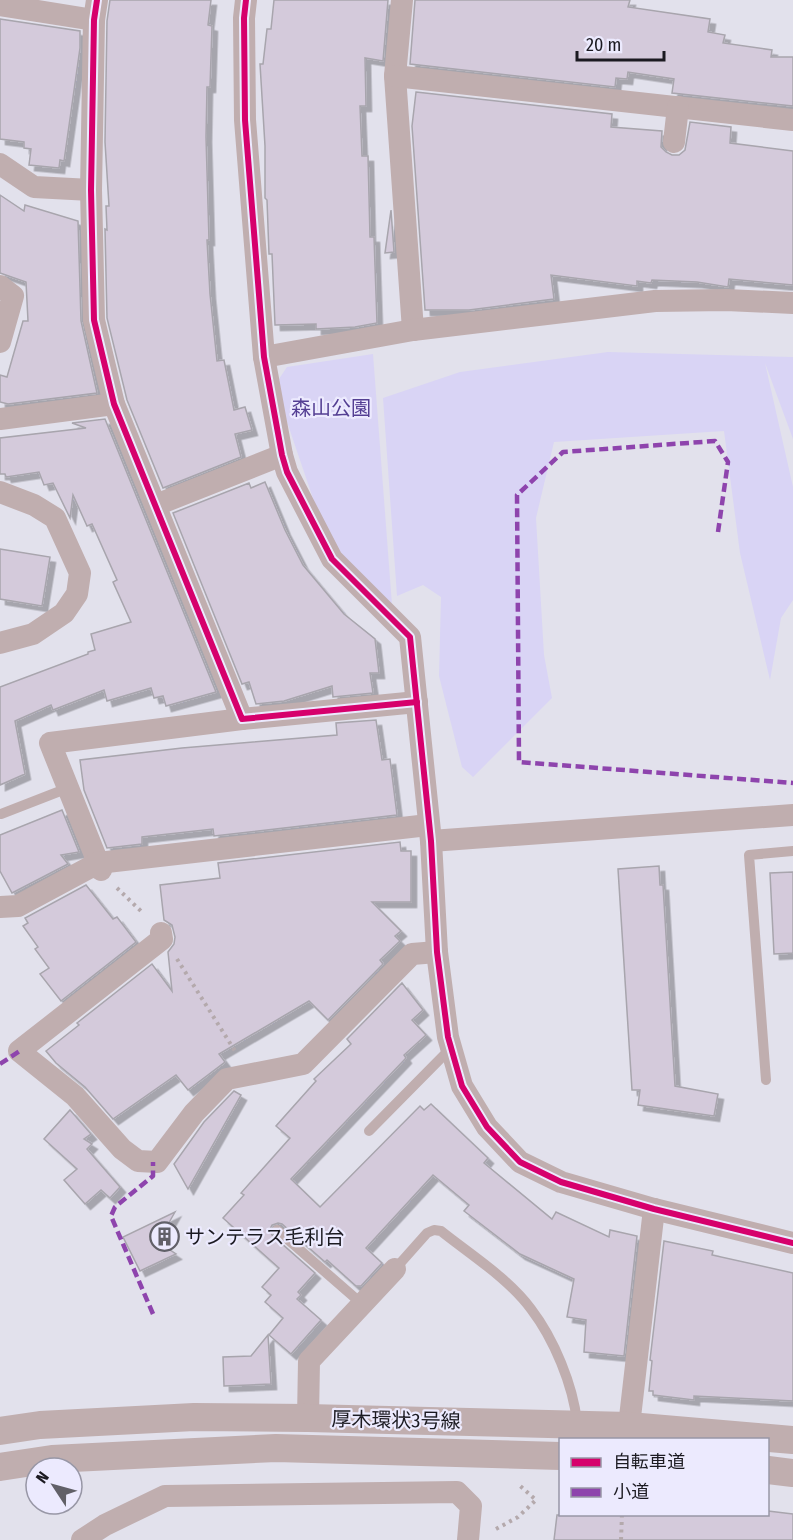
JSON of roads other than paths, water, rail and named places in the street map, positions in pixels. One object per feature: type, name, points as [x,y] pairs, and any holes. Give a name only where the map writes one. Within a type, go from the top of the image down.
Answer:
[{"type":"street","points":[[246,0],[244,18],[245,120],[264,357],[282,455],[287,472],[332,559],[410,638],[429,833],[437,952],[450,1049],[462,1086],[487,1127],[520,1162],[561,1182],[654,1209],[793,1243]]},
{"type":"street","points":[[402,0],[395,76],[413,330]]},
{"type":"street","points":[[0,5],[95,10],[91,190],[94,320],[114,404],[242,718]]},
{"type":"street","points":[[395,76],[793,120]]},
{"type":"street","points":[[674,142],[678,107]]},
{"type":"street","points":[[0,164],[34,187],[91,190]]},
{"type":"street","points":[[0,286],[13,296],[0,342]]},
{"type":"street","points":[[264,357],[413,330],[656,301],[726,300],[793,303]]},
{"type":"street","points":[[0,419],[114,404]]},
{"type":"street","points":[[156,505],[282,455]]},
{"type":"street","points":[[0,492],[34,505],[55,518],[80,573],[76,594],[64,613],[33,634],[0,643]]},
{"type":"street","points":[[100,866],[50,743],[242,718],[417,702]]},
{"type":"street","points":[[0,907],[18,906],[100,866],[429,833],[793,814]]},
{"type":"street","points":[[162,936],[19,1051],[75,1096],[122,1149],[138,1161],[157,1162],[194,1113],[227,1079],[303,1064],[412,954],[437,952]]},
{"type":"street","points":[[629,1426],[654,1209]]},
{"type":"street","points":[[308,1418],[309,1361],[395,1269]]},
{"type":"street","name":"厚木環状3号線","points":[[0,1431],[40,1425],[194,1417],[308,1418],[629,1426],[793,1440]]},
{"type":"street","name":"厚木環状3号線","points":[[0,1467],[52,1459],[276,1448],[559,1456]]},
{"type":"street","points":[[769,1470],[793,1473]]},
{"type":"street","points":[[82,1540],[105,1525],[165,1496],[457,1492],[471,1506],[468,1540]]},
{"type":"lane","points":[[1,814],[68,788]]},
{"type":"lane","points":[[766,1080],[749,855],[793,851]]},
{"type":"lane","points":[[369,1131],[450,1049]]},
{"type":"lane","points":[[277,1230],[362,1304]]},
{"type":"lane","points":[[395,1269],[427,1233],[434,1230],[441,1231],[504,1280],[531,1308],[549,1339],[564,1371],[576,1406],[577,1424]]},
{"type":"place","name":"サンテラス毛利台","points":[[164,1237]]},
{"type":"park label","name":"森山公園","points":[[331,408]]}]
